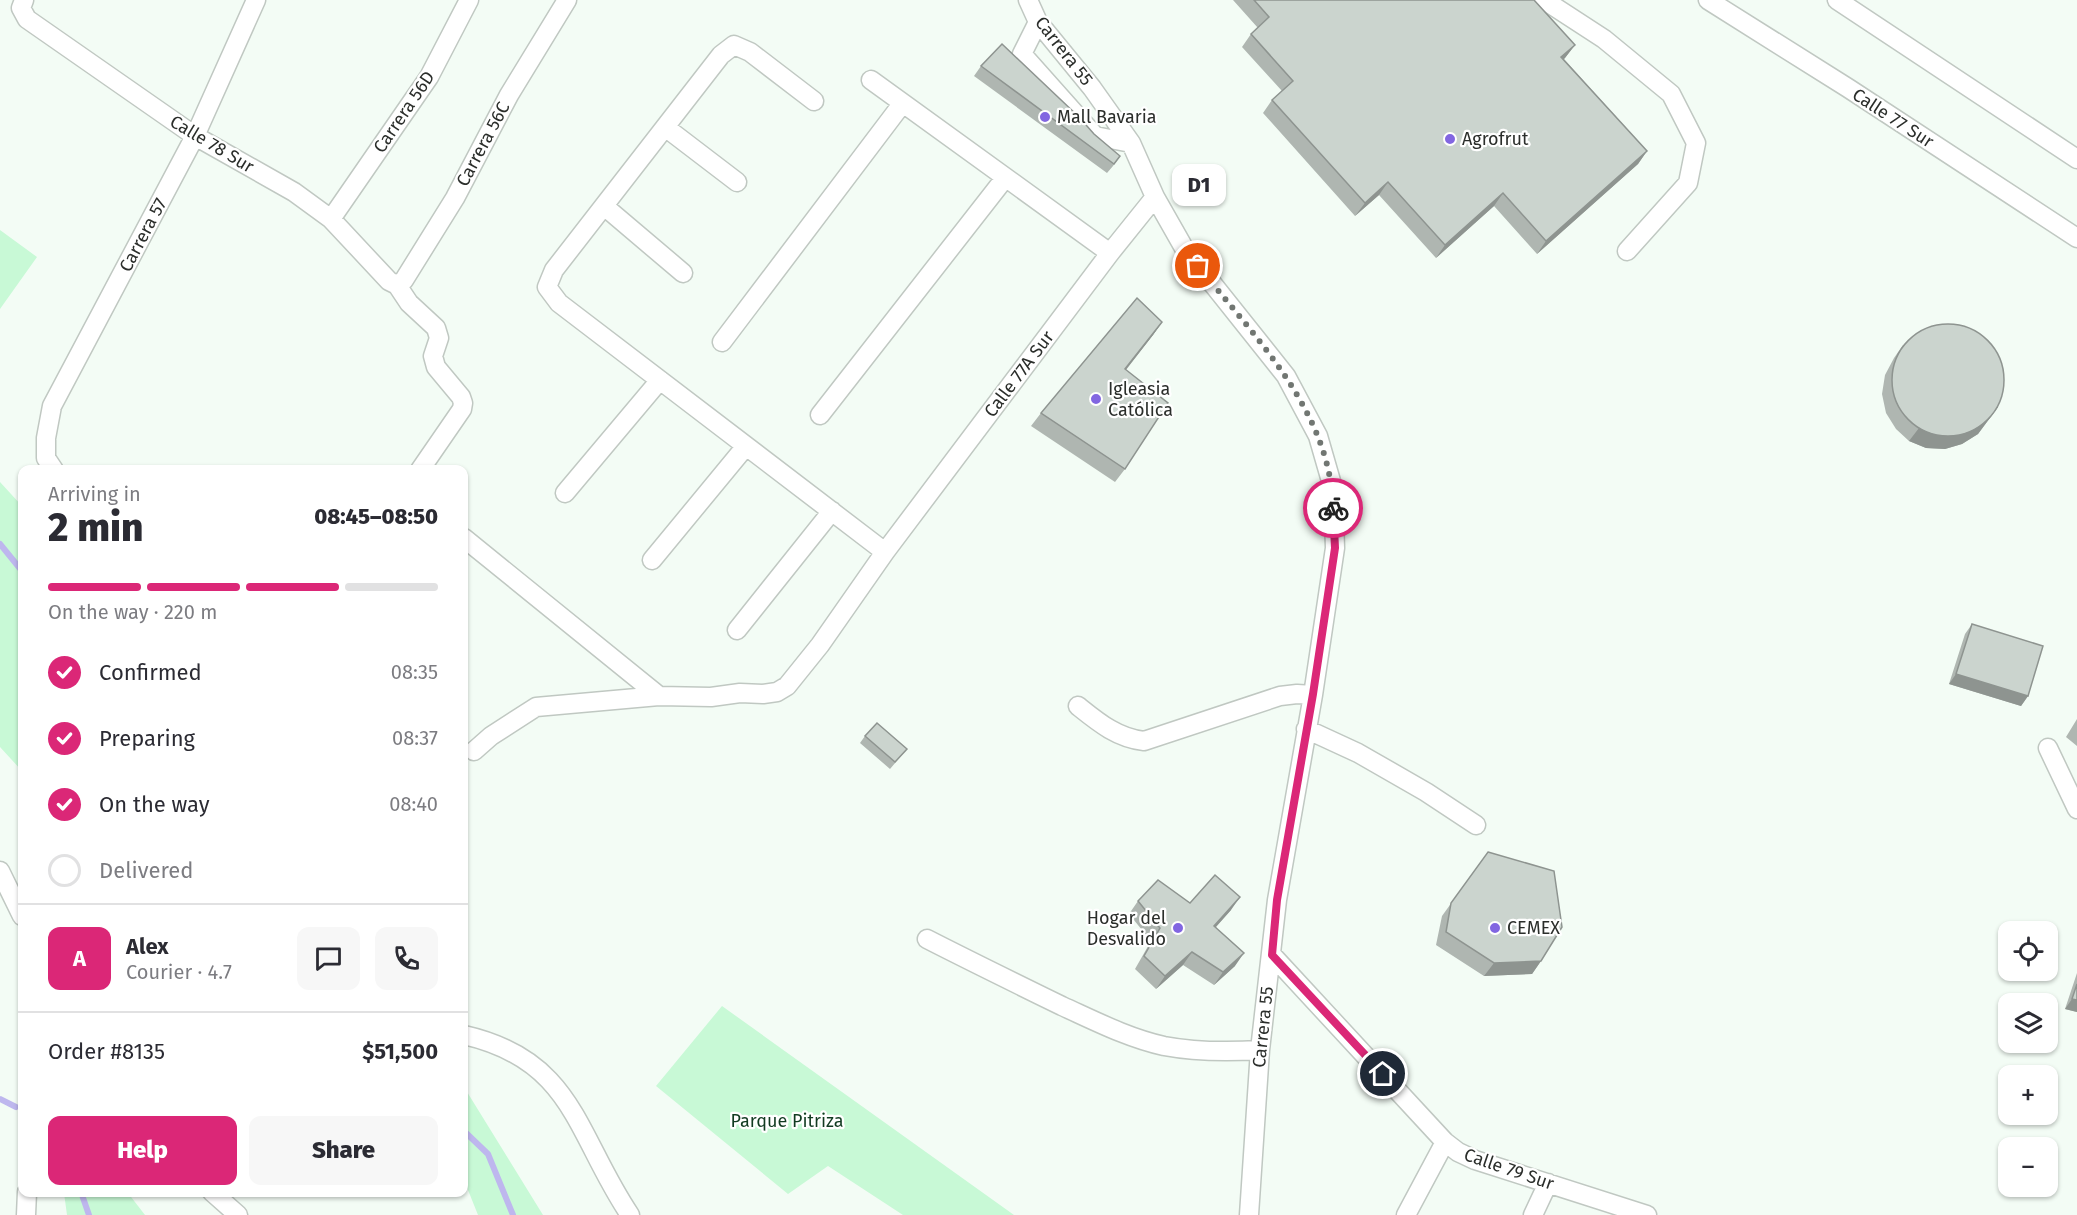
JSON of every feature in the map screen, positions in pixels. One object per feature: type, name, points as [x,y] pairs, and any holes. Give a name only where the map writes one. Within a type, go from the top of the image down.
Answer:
[{"type":"street","name":"Carrera 57","points":[[51,465],[46,458],[46,438],[52,406],[195,136],[256,0]]},
{"type":"street","name":"Carrera 56D","points":[[331,219],[429,76],[469,0]]},
{"type":"street","name":"Carrera 56C","points":[[397,285],[404,280],[455,198],[509,95],[567,0]]},
{"type":"street","name":"Carrera 55","points":[[1029,0],[1038,22],[1092,87],[1131,143],[1155,197],[1184,248],[1286,376],[1318,436],[1333,488],[1335,548],[1313,694],[1277,900],[1260,1050],[1249,1215]]},
{"type":"street","points":[[1544,0],[1604,39],[1671,94],[1696,143],[1688,183],[1627,251]]},
{"type":"street","name":"Calle 77 Sur","points":[[1708,0],[1858,94],[2077,238]]},
{"type":"street","points":[[1837,0],[2077,159]]},
{"type":"street","name":"Calle 78 Sur","points":[[22,4],[27,19],[195,136],[294,192],[331,219],[389,281],[397,285],[408,303],[436,328],[439,338],[432,356],[436,367],[463,403],[462,409],[423,465]]},
{"type":"street","points":[[1038,22],[1022,54],[1095,136],[1131,143]]},
{"type":"street","points":[[813,101],[750,52],[734,45],[721,55],[554,270],[547,287],[558,303],[885,552]]},
{"type":"street","points":[[871,80],[1110,253]]},
{"type":"street","points":[[722,342],[902,104]]},
{"type":"street","points":[[665,127],[737,182]]},
{"type":"street","points":[[820,415],[1005,178]]},
{"type":"street","name":"Calle 77A Sur","points":[[474,751],[491,736],[536,707],[659,696],[711,698],[740,693],[763,694],[777,692],[787,686],[820,645],[885,552],[1110,253],[1155,197]]},
{"type":"street","points":[[604,206],[683,273]]},
{"type":"street","points":[[565,493],[660,380]]},
{"type":"street","points":[[652,560],[746,446]]},
{"type":"street","points":[[737,630],[831,511]]},
{"type":"street","points":[[468,541],[659,696]]},
{"type":"street","points":[[1077,706],[1103,726],[1118,734],[1144,741],[1280,696],[1297,693],[1313,694]]},
{"type":"street","points":[[1306,729],[1365,757],[1436,798],[1476,825]]},
{"type":"street","points":[[2048,748],[2077,809]]},
{"type":"street","points":[[0,871],[6,899],[18,911]]},
{"type":"street","points":[[927,939],[965,960],[1102,1025],[1132,1036],[1163,1046],[1195,1050],[1223,1052],[1260,1050]]},
{"type":"street","name":"Calle 79 Sur","points":[[1272,955],[1445,1142],[1458,1152],[1475,1160],[1647,1215]]},
{"type":"street","points":[[468,1036],[521,1056],[542,1073],[563,1095],[587,1135],[616,1195],[630,1215]]},
{"type":"street","points":[[1406,1215],[1445,1142]]},
{"type":"street","points":[[1533,1215],[1548,1183]]},
{"type":"street","points":[[26,1215],[27,1197]]},
{"type":"street","points":[[218,1197],[238,1215]]},
{"type":"green space","points":[[0,230],[37,257],[0,309]]},
{"type":"green space","points":[[0,482],[18,502],[18,767],[0,747]]},
{"type":"green space","name":"Parque Pitriza","points":[[722,1006],[1014,1215],[903,1215],[828,1166],[788,1194],[656,1086]]},
{"type":"green space","points":[[468,1093],[543,1215],[478,1215],[468,1190]]},
{"type":"green space","points":[[65,1197],[131,1197],[145,1215],[67,1215]]},
{"type":"building","name":"Agrofrut","points":[[1254,0],[1534,0],[1575,45],[1561,57],[1647,151],[1546,241],[1503,193],[1445,245],[1388,182],[1365,203],[1272,100],[1293,81],[1251,34],[1269,17]]},
{"type":"building","points":[[1002,44],[1094,134],[1120,156],[1114,164],[981,66]]},
{"type":"building","name":"Igleasia Católica","points":[[1137,298],[1162,322],[1125,369],[1168,403],[1125,469],[1041,413]]},
{"type":"building","points":[[1948,324],[1969,328],[1988,340],[2000,359],[2004,380],[2000,401],[1988,420],[1969,432],[1948,436],[1927,432],[1908,420],[1896,401],[1892,380],[1896,359],[1908,340],[1927,328]]},
{"type":"building","points":[[1972,624],[2043,646],[2028,696],[1956,674]]},
{"type":"building","points":[[877,723],[907,749],[895,762],[865,736]]},
{"type":"building","name":"CEMEX","points":[[1488,852],[1554,871],[1562,927],[1541,961],[1494,963],[1446,932],[1451,903]]},
{"type":"building","name":"Hogar del Desvalido","points":[[1215,875],[1240,897],[1214,926],[1244,953],[1223,972],[1192,952],[1165,976],[1144,956],[1160,928],[1138,901],[1158,880],[1190,903]]},
{"type":"building","points":[[2077,984],[2077,1000],[2072,999]]},
{"type":"waterway","points":[[0,544],[18,566]]},
{"type":"waterway","points":[[0,1099],[16,1107]]},
{"type":"waterway","points":[[468,1135],[488,1154],[513,1215]]},
{"type":"waterway","points":[[83,1197],[89,1215]]},
{"type":"way so far","points":[[1198,266],[1286,376],[1318,436],[1333,488],[1333,508]]},
{"type":"place","name":"Mall Bavaria","points":[[1045,117]]},
{"type":"place","name":"Agrofrut","points":[[1450,139]]},
{"type":"place","name":"D1","points":[[1198,266]]},
{"type":"place","name":"Igleasia Católica","points":[[1096,399]]},
{"type":"place","name":"Hogar del Desvalido","points":[[1178,928]]},
{"type":"place","name":"CEMEX","points":[[1495,928]]},
{"type":"route","points":[[1333,508],[1335,548],[1313,694],[1277,900],[1272,955],[1383,1074]]}]
